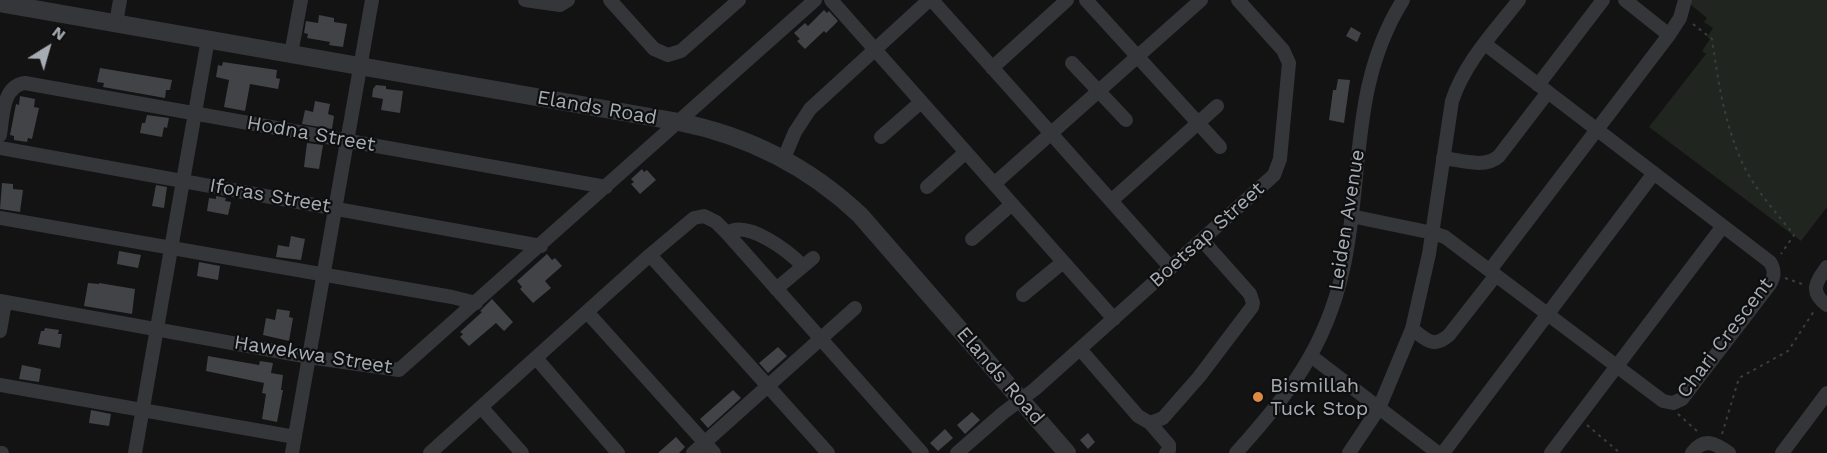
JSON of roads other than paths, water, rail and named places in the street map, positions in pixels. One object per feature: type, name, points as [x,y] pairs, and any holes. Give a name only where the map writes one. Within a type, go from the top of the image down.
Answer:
[{"type":"street","points":[[116,23],[120,0]]},
{"type":"street","points":[[291,54],[301,0]]},
{"type":"street","points":[[292,453],[372,0]]},
{"type":"street","points":[[525,0],[553,5],[560,5],[568,0]]},
{"type":"street","points":[[610,0],[654,49],[668,55],[681,51],[739,0]]},
{"type":"street","points":[[716,0],[726,11]]},
{"type":"street","name":"Hawekwa Street","points":[[2,301],[309,357],[399,370],[815,0]]},
{"type":"street","points":[[831,0],[1114,319]]},
{"type":"street","points":[[784,158],[795,132],[810,109],[930,0],[1171,268]]},
{"type":"street","points":[[992,68],[1066,0]]},
{"type":"street","points":[[1086,0],[1220,147]]},
{"type":"street","points":[[994,184],[1201,0]]},
{"type":"street","name":"Boetsap Street","points":[[957,453],[1114,319],[1270,179],[1276,170],[1280,159],[1289,68],[1287,58],[1283,50],[1238,0]]},
{"type":"street","name":"Leiden Avenue","points":[[1236,453],[1276,408],[1311,356],[1330,313],[1338,291],[1348,245],[1367,87],[1380,46],[1403,0]]},
{"type":"street","points":[[1349,453],[1379,408],[1412,329],[1433,233],[1452,101],[1458,84],[1465,70],[1519,0]]},
{"type":"street","points":[[1443,158],[1484,163],[1492,162],[1499,156],[1603,0]]},
{"type":"street","points":[[1625,0],[1669,35]]},
{"type":"street","points":[[1412,329],[1430,342],[1440,342],[1449,335],[1597,130],[1669,35],[1681,14],[1685,0]]},
{"type":"street","name":"Elands Road","points":[[0,3],[26,4],[116,23],[679,122],[722,132],[784,158],[824,184],[860,215],[1067,453]]},
{"type":"street","points":[[135,453],[208,39]]},
{"type":"street","name":"Chari Crescent","points":[[1351,216],[1433,233],[1452,241],[1663,401],[1674,403],[1682,399],[1770,284],[1772,268],[1723,226],[1485,44]]},
{"type":"street","points":[[1072,63],[1126,120]]},
{"type":"street","name":"Hodna Street","points":[[0,135],[7,97],[15,86],[25,83],[606,187]]},
{"type":"street","points":[[881,137],[921,102]]},
{"type":"street","points":[[1111,201],[1217,105]]},
{"type":"street","name":"Iforas Street","points":[[0,148],[541,246]]},
{"type":"street","points":[[927,187],[966,152]]},
{"type":"street","points":[[1443,453],[1654,173]]},
{"type":"street","points":[[972,239],[1012,204]]},
{"type":"street","points":[[430,453],[650,255],[699,216],[710,218],[727,233],[922,453]]},
{"type":"street","points":[[0,218],[476,303]]},
{"type":"street","points":[[1551,453],[1723,226]]},
{"type":"street","points":[[727,233],[736,229],[745,231],[775,243],[808,262],[776,289]]},
{"type":"street","points":[[1150,423],[1163,418],[1200,377],[1252,308],[1250,294],[1202,240]]},
{"type":"street","points":[[650,255],[828,453]]},
{"type":"street","points":[[1023,295],[1063,262]]},
{"type":"street","points":[[1821,298],[1818,279],[1827,267]]},
{"type":"street","points":[[0,331],[2,301]]},
{"type":"street","points":[[693,453],[709,448],[768,386],[855,308]]},
{"type":"street","points":[[587,312],[709,448]]},
{"type":"street","points":[[1080,349],[1138,416],[1150,423],[1169,445],[1166,453]]},
{"type":"street","points":[[1311,356],[1438,453]]},
{"type":"street","points":[[536,358],[618,453]]},
{"type":"street","points":[[0,385],[295,437]]},
{"type":"street","points":[[1782,453],[1824,402]]},
{"type":"street","points":[[481,407],[522,453]]},
{"type":"street","points":[[1692,453],[1701,444],[1719,447]]},
{"type":"place","name":"Bismillah Tuck Stop","points":[[1258,397]]}]
